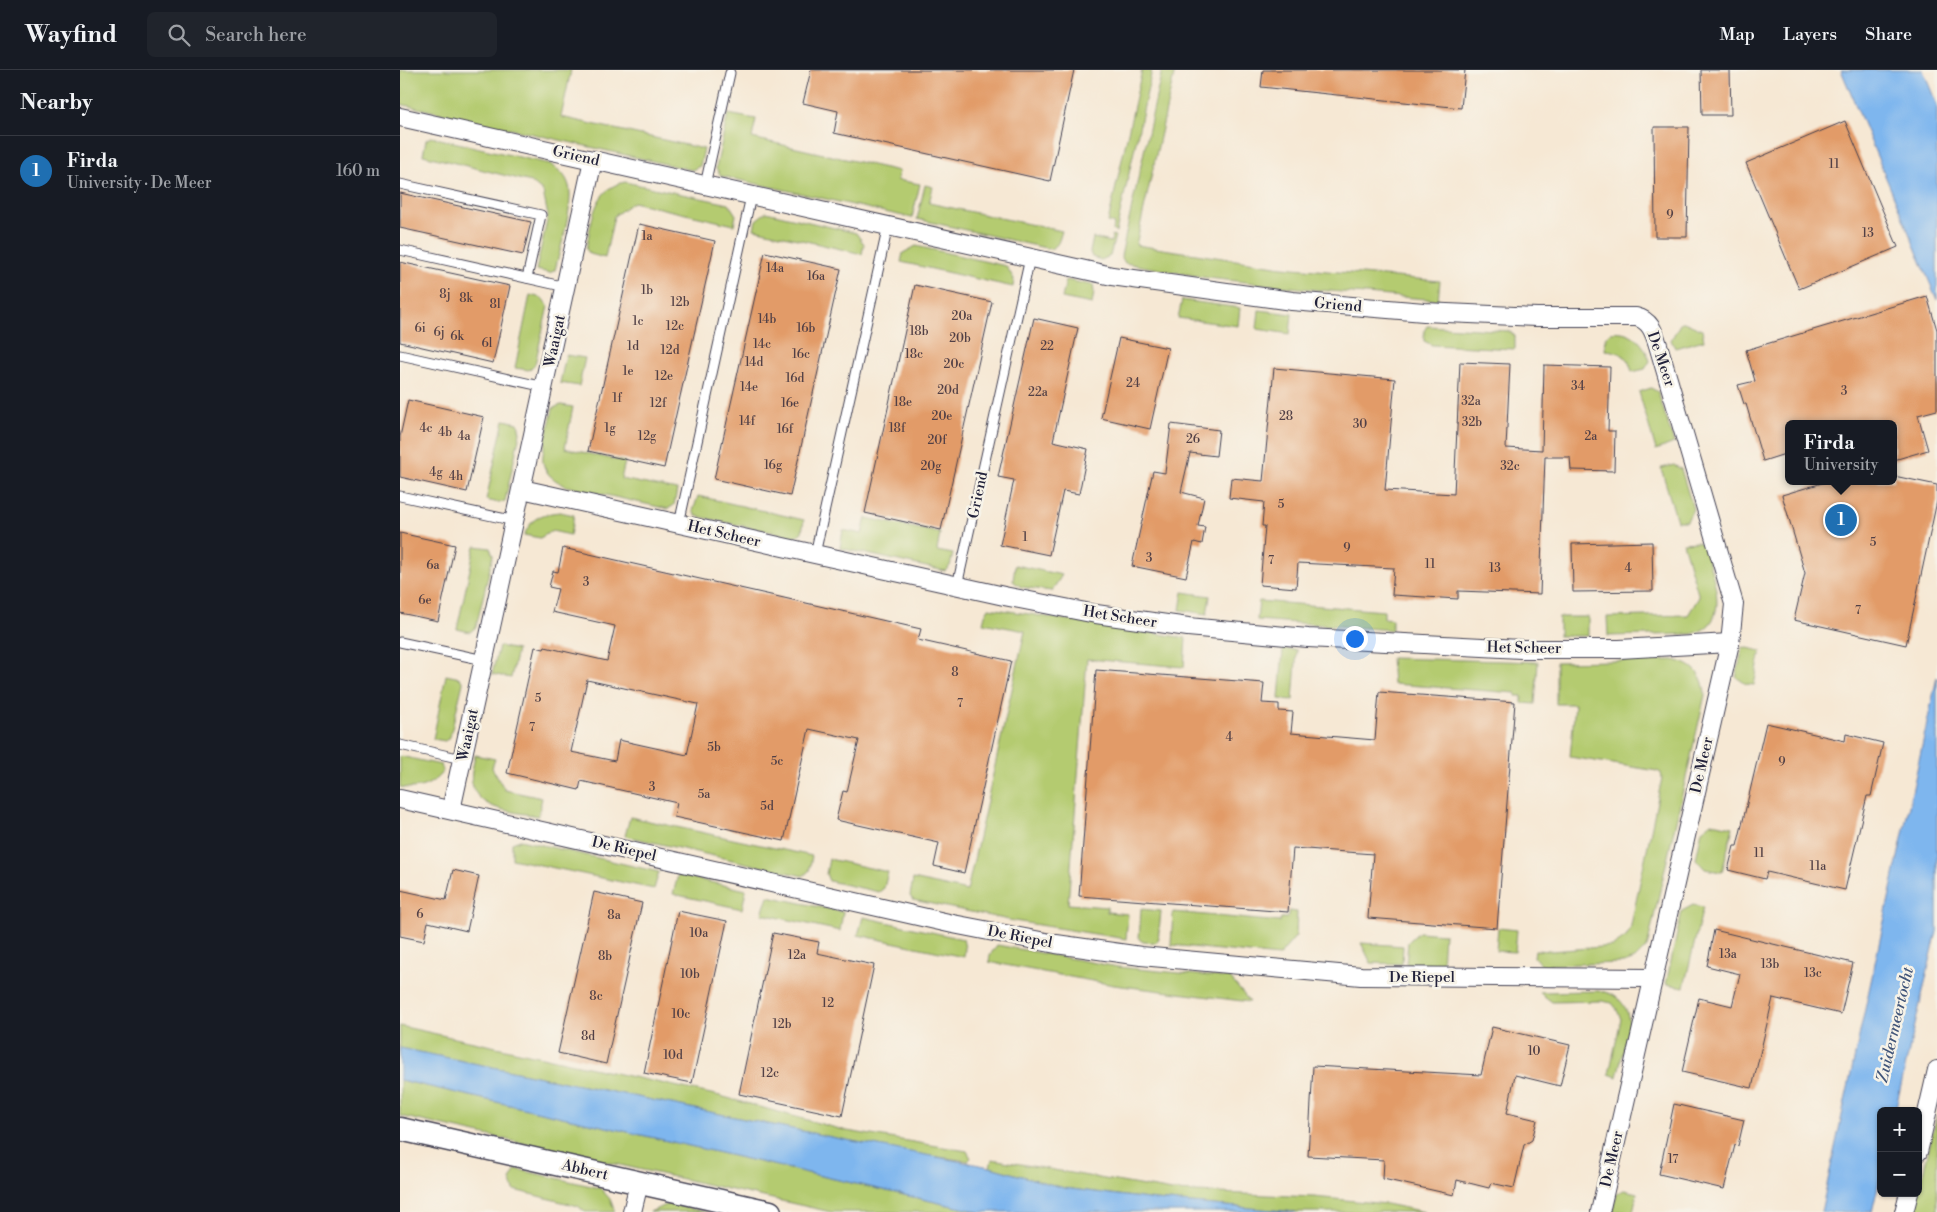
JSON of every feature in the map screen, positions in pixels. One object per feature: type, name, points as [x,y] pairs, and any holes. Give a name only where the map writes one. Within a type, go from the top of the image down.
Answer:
[{"type":"street","name":"Griend","points":[[400,117],[1112,276],[1292,301],[1478,315],[1636,317],[1642,318],[1647,323]]},
{"type":"street","name":"Waaigat","points":[[451,810],[567,287],[593,160]]},
{"type":"street","name":"De Meer","points":[[1600,1212],[1730,643],[1734,604],[1654,332],[1647,323]]},
{"type":"street","name":"Het Scheer","points":[[522,488],[958,586],[1096,614],[1188,627],[1308,638],[1521,649],[1619,649],[1730,643]]},
{"type":"street","name":"De Riepel","points":[[400,799],[953,924],[1056,944],[1132,955],[1361,976],[1652,978]]},
{"type":"street","points":[[1922,1135],[1937,1070]]},
{"type":"street","name":"Abbert","points":[[400,1129],[770,1212]]},
{"type":"street","points":[[632,1212],[638,1183]]},
{"type":"street","points":[[1904,1212],[1908,1197]]},
{"type":"lane","points":[[706,185],[730,73]]},
{"type":"lane","points":[[400,184],[541,215],[527,278]]},
{"type":"lane","points":[[679,524],[752,196]]},
{"type":"lane","points":[[815,554],[888,226]]},
{"type":"lane","points":[[400,250],[567,287]]},
{"type":"lane","name":"Griend","points":[[958,586],[1030,258]]},
{"type":"lane","points":[[400,355],[544,387]]},
{"type":"lane","points":[[400,496],[515,522]]},
{"type":"lane","points":[[400,642],[484,660]]},
{"type":"lane","points":[[400,745],[462,759]]},
{"type":"green space","points":[[400,70],[571,70],[561,117],[704,149],[700,166],[692,170],[400,104]]},
{"type":"green space","points":[[1142,70],[1152,70],[1116,232],[1113,231],[1114,224],[1108,222]]},
{"type":"green space","points":[[1162,70],[1175,70],[1136,245],[1282,267],[1440,281],[1438,300],[1208,278],[1125,263],[1121,256]]},
{"type":"green space","points":[[728,114],[756,119],[752,138],[899,171],[897,180],[920,184],[912,218],[721,176],[716,168]]},
{"type":"green space","points":[[431,137],[550,164],[562,173],[569,186],[570,204],[555,270],[550,273],[536,270],[548,216],[543,192],[531,182],[423,155],[426,140]]},
{"type":"green space","points":[[625,182],[729,204],[736,215],[734,225],[633,202],[614,216],[605,258],[590,254],[586,249],[593,218],[600,199],[614,185]]},
{"type":"green space","points":[[925,185],[933,187],[929,203],[1062,231],[1059,240],[1050,249],[917,219]]},
{"type":"green space","points":[[766,212],[856,233],[864,244],[862,254],[754,229],[756,220]]},
{"type":"green space","points":[[1112,235],[1115,236],[1110,256],[1101,260],[1092,257],[1090,252],[1093,238],[1111,242]]},
{"type":"green space","points":[[916,246],[1006,266],[1014,279],[1013,287],[901,262],[903,253]]},
{"type":"green space","points":[[1066,280],[1093,285],[1092,304],[1062,298]]},
{"type":"green space","points":[[530,295],[542,298],[548,306],[535,364],[529,370],[515,368]]},
{"type":"green space","points":[[1182,300],[1240,308],[1238,326],[1178,318]]},
{"type":"green space","points":[[1259,310],[1292,314],[1290,334],[1257,329]]},
{"type":"green space","points":[[1684,322],[1702,330],[1704,340],[1675,348],[1671,340],[1680,324]]},
{"type":"green space","points":[[1427,326],[1509,331],[1515,336],[1515,349],[1432,345],[1424,341],[1424,331]]},
{"type":"green space","points":[[1611,332],[1631,335],[1641,343],[1650,361],[1645,369],[1632,372],[1629,362],[1620,353],[1605,350],[1606,337]]},
{"type":"green space","points":[[566,355],[585,358],[579,386],[560,383]]},
{"type":"green space","points":[[1651,388],[1658,392],[1674,443],[1656,450],[1639,392]]},
{"type":"green space","points":[[561,405],[573,407],[565,448],[625,462],[621,479],[677,490],[674,505],[668,509],[566,486],[552,477],[544,467],[543,452],[553,408]]},
{"type":"green space","points":[[504,420],[518,423],[520,433],[505,501],[499,503],[486,500]]},
{"type":"green space","points":[[1674,465],[1681,469],[1693,509],[1687,521],[1677,521],[1661,468]]},
{"type":"green space","points":[[698,496],[804,520],[802,532],[795,537],[696,516],[693,511]]},
{"type":"green space","points":[[560,512],[574,515],[570,535],[552,531],[540,538],[524,535],[534,520],[542,515]]},
{"type":"green space","points":[[866,518],[940,533],[937,551],[953,554],[950,566],[945,571],[840,548],[843,530],[862,534]]},
{"type":"green space","points":[[1697,542],[1703,544],[1717,595],[1713,619],[1705,628],[1692,634],[1608,636],[1607,617],[1688,615],[1699,597],[1683,543]]},
{"type":"green space","points":[[475,546],[490,548],[493,555],[476,627],[470,632],[457,629]]},
{"type":"green space","points":[[1015,565],[1062,575],[1052,591],[1021,587],[1013,581]]},
{"type":"green space","points":[[1183,592],[1210,596],[1207,614],[1180,610]]},
{"type":"green space","points":[[1259,601],[1384,611],[1384,618],[1392,619],[1392,630],[1257,620]]},
{"type":"green space","points":[[989,608],[1186,638],[1184,667],[1087,659],[1068,904],[1107,907],[1107,912],[1128,914],[1126,939],[1014,921],[913,900],[910,896],[913,879],[967,891],[1025,631],[983,623]]},
{"type":"green space","points":[[1559,617],[1588,617],[1588,636],[1559,636]]},
{"type":"green space","points":[[499,646],[517,650],[511,678],[492,674]]},
{"type":"green space","points":[[1743,647],[1761,651],[1754,685],[1746,684],[1736,677]]},
{"type":"green space","points":[[1283,649],[1297,650],[1293,700],[1279,699]]},
{"type":"green space","points":[[1391,658],[1538,662],[1535,704],[1522,703],[1522,696],[1516,696],[1516,693],[1393,684]]},
{"type":"green space","points":[[1673,660],[1686,664],[1696,671],[1702,681],[1705,695],[1647,947],[1635,959],[1624,963],[1541,965],[1534,957],[1535,950],[1552,951],[1613,946],[1626,937],[1630,930],[1662,778],[1661,773],[1657,771],[1570,757],[1575,704],[1556,704],[1556,662]]},
{"type":"green space","points":[[446,675],[460,678],[463,683],[450,737],[445,741],[433,739]]},
{"type":"green space","points":[[475,755],[495,759],[492,768],[505,790],[542,798],[538,816],[509,811],[489,805],[481,799],[475,792],[472,783]]},
{"type":"green space","points":[[400,756],[441,765],[443,771],[424,786],[413,788],[400,787]]},
{"type":"green space","points":[[630,817],[812,856],[809,871],[803,876],[625,836]]},
{"type":"green space","points":[[1711,823],[1733,827],[1722,872],[1705,869],[1696,859],[1702,830]]},
{"type":"green space","points":[[520,840],[659,872],[654,889],[512,859],[512,843]]},
{"type":"green space","points":[[829,859],[888,872],[884,888],[879,892],[829,881],[826,874]]},
{"type":"green space","points":[[678,875],[746,890],[742,909],[673,894]]},
{"type":"green space","points":[[768,896],[843,912],[840,931],[762,914]]},
{"type":"green space","points":[[1693,905],[1703,907],[1684,987],[1666,984],[1682,911]]},
{"type":"green space","points":[[1141,909],[1161,911],[1158,941],[1155,943],[1143,942],[1139,939]]},
{"type":"green space","points":[[1289,911],[1297,912],[1296,936],[1279,956],[1171,945],[1173,912],[1280,922],[1281,918],[1288,918]]},
{"type":"green space","points":[[863,917],[963,939],[964,957],[858,935]]},
{"type":"green space","points":[[1498,928],[1517,930],[1515,952],[1496,951]]},
{"type":"green space","points":[[1419,932],[1444,934],[1442,965],[1406,964],[1408,942]]},
{"type":"green space","points":[[1361,943],[1403,946],[1402,964],[1371,963]]},
{"type":"green space","points":[[997,945],[1118,967],[1230,978],[1250,1002],[1114,985],[989,962],[990,955]]},
{"type":"green space","points":[[1598,991],[1616,997],[1621,1001],[1627,1012],[1629,1025],[1617,1077],[1609,1074],[1621,1019],[1612,1003],[1602,1001],[1552,1002],[1539,992]]},
{"type":"green space","points":[[400,1026],[720,1096],[847,1131],[967,1151],[971,1158],[968,1161],[924,1155],[400,1048]]},
{"type":"green space","points":[[400,1080],[979,1212],[831,1212],[400,1116]]},
{"type":"green space","points":[[1937,1115],[1937,1212],[1914,1212],[1918,1197],[1922,1197],[1922,1178]]},
{"type":"green space","points":[[992,1159],[1172,1191],[1314,1197],[1386,1204],[1425,1212],[1296,1212],[1156,1200],[1064,1188],[990,1167]]},
{"type":"green space","points":[[516,1169],[600,1188],[610,1199],[615,1212],[585,1212],[578,1206],[514,1190],[510,1180]]},
{"type":"green space","points":[[1624,1190],[1637,1193],[1633,1212],[1613,1212],[1617,1193]]},
{"type":"green space","points":[[667,1204],[708,1212],[650,1212]]},
{"type":"water","points":[[1841,70],[1923,70],[1937,105],[1937,300]]},
{"type":"water","name":"Zuidermeertocht","points":[[1937,677],[1937,931],[1896,1107],[1877,1107],[1877,1190],[1872,1212],[1821,1212]]},
{"type":"water","points":[[400,1048],[836,1138],[990,1167],[1064,1188],[1156,1200],[1296,1212],[979,1212],[400,1080]]},
{"type":"building","points":[[811,70],[1074,70],[1050,181],[834,133],[838,111],[803,103]]},
{"type":"building","points":[[1263,70],[1465,70],[1461,108],[1261,87]]},
{"type":"building","points":[[1701,70],[1730,70],[1731,115],[1702,115]]},
{"type":"building","points":[[1845,121],[1898,247],[1799,289],[1746,163]]},
{"type":"building","points":[[1654,127],[1689,127],[1687,237],[1655,237]]},
{"type":"building","points":[[400,193],[531,222],[523,255],[400,228]]},
{"type":"building","points":[[639,224],[715,241],[664,468],[588,451]]},
{"type":"building","points":[[765,252],[841,269],[790,496],[714,479]]},
{"type":"building","points":[[400,262],[510,286],[493,363],[400,342]]},
{"type":"building","points":[[915,285],[992,302],[941,530],[865,513]]},
{"type":"building","points":[[1927,296],[1937,330],[1937,410],[1918,415],[1928,450],[1897,459],[1897,420],[1785,420],[1785,454],[1763,461],[1746,404],[1744,404],[1738,385],[1755,381],[1746,350]]},
{"type":"building","points":[[1034,318],[1078,328],[1053,441],[1088,449],[1079,494],[1063,491],[1049,555],[1000,545],[1014,480],[998,477]]},
{"type":"building","points":[[1119,338],[1168,348],[1150,429],[1101,418]]},
{"type":"building","points":[[1460,362],[1510,364],[1506,448],[1542,450],[1544,365],[1610,367],[1608,431],[1615,431],[1614,471],[1571,470],[1570,457],[1545,457],[1540,594],[1458,591],[1458,599],[1392,595],[1394,568],[1298,563],[1296,588],[1260,585],[1265,526],[1262,526],[1264,502],[1229,498],[1231,478],[1263,481],[1274,368],[1395,379],[1385,490],[1454,494]]},
{"type":"building","points":[[408,400],[484,417],[467,492],[400,477],[400,437]]},
{"type":"building","points":[[1171,424],[1219,430],[1216,456],[1190,453],[1181,492],[1204,498],[1198,526],[1205,527],[1202,544],[1194,542],[1186,577],[1132,566],[1153,471],[1165,473]]},
{"type":"building","points":[[1897,477],[1937,485],[1937,501],[1906,645],[1794,620],[1805,573],[1782,495],[1816,485],[1897,485]]},
{"type":"building","points":[[400,533],[455,545],[438,621],[400,613]]},
{"type":"building","points":[[1652,542],[1653,591],[1573,592],[1572,544]]},
{"type":"building","points":[[563,548],[921,629],[918,640],[1011,661],[964,873],[934,866],[939,843],[836,820],[843,791],[847,792],[859,740],[809,729],[784,841],[674,817],[677,803],[581,781],[579,790],[507,773],[535,647],[544,649],[545,647],[607,661],[615,626],[552,612],[558,589],[549,587],[553,571],[558,572]],"holes":[[[587,680],[698,704],[687,755],[619,740],[615,761],[571,752]]]},
{"type":"building","points":[[1096,670],[1264,683],[1262,703],[1279,704],[1279,711],[1293,712],[1291,733],[1375,740],[1379,692],[1515,702],[1497,928],[1368,918],[1373,854],[1293,848],[1288,912],[1079,896]]},
{"type":"building","points":[[1766,723],[1845,741],[1846,734],[1883,743],[1871,796],[1867,796],[1845,890],[1767,872],[1765,879],[1728,870],[1734,846],[1737,846]]},
{"type":"building","points":[[453,870],[479,876],[467,931],[428,922],[424,941],[400,936],[400,890],[446,900]]},
{"type":"building","points":[[594,892],[642,903],[606,1064],[558,1053]]},
{"type":"building","points":[[678,911],[727,921],[692,1083],[644,1073]]},
{"type":"building","points":[[1714,930],[1853,963],[1841,1014],[1773,998],[1752,1088],[1682,1072],[1699,998],[1732,1006],[1740,974],[1707,966]]},
{"type":"building","points":[[773,933],[819,942],[817,953],[874,965],[842,1116],[739,1094]]},
{"type":"building","points":[[1492,1027],[1570,1045],[1560,1086],[1515,1075],[1507,1113],[1537,1120],[1532,1140],[1524,1145],[1514,1188],[1491,1183],[1489,1188],[1457,1180],[1454,1195],[1383,1179],[1384,1160],[1308,1156],[1313,1066],[1481,1075]]},
{"type":"building","points":[[1674,1104],[1744,1120],[1738,1146],[1735,1145],[1724,1189],[1659,1174]]},
{"type":"place","name":"Firda","points":[[1841,520]]}]
